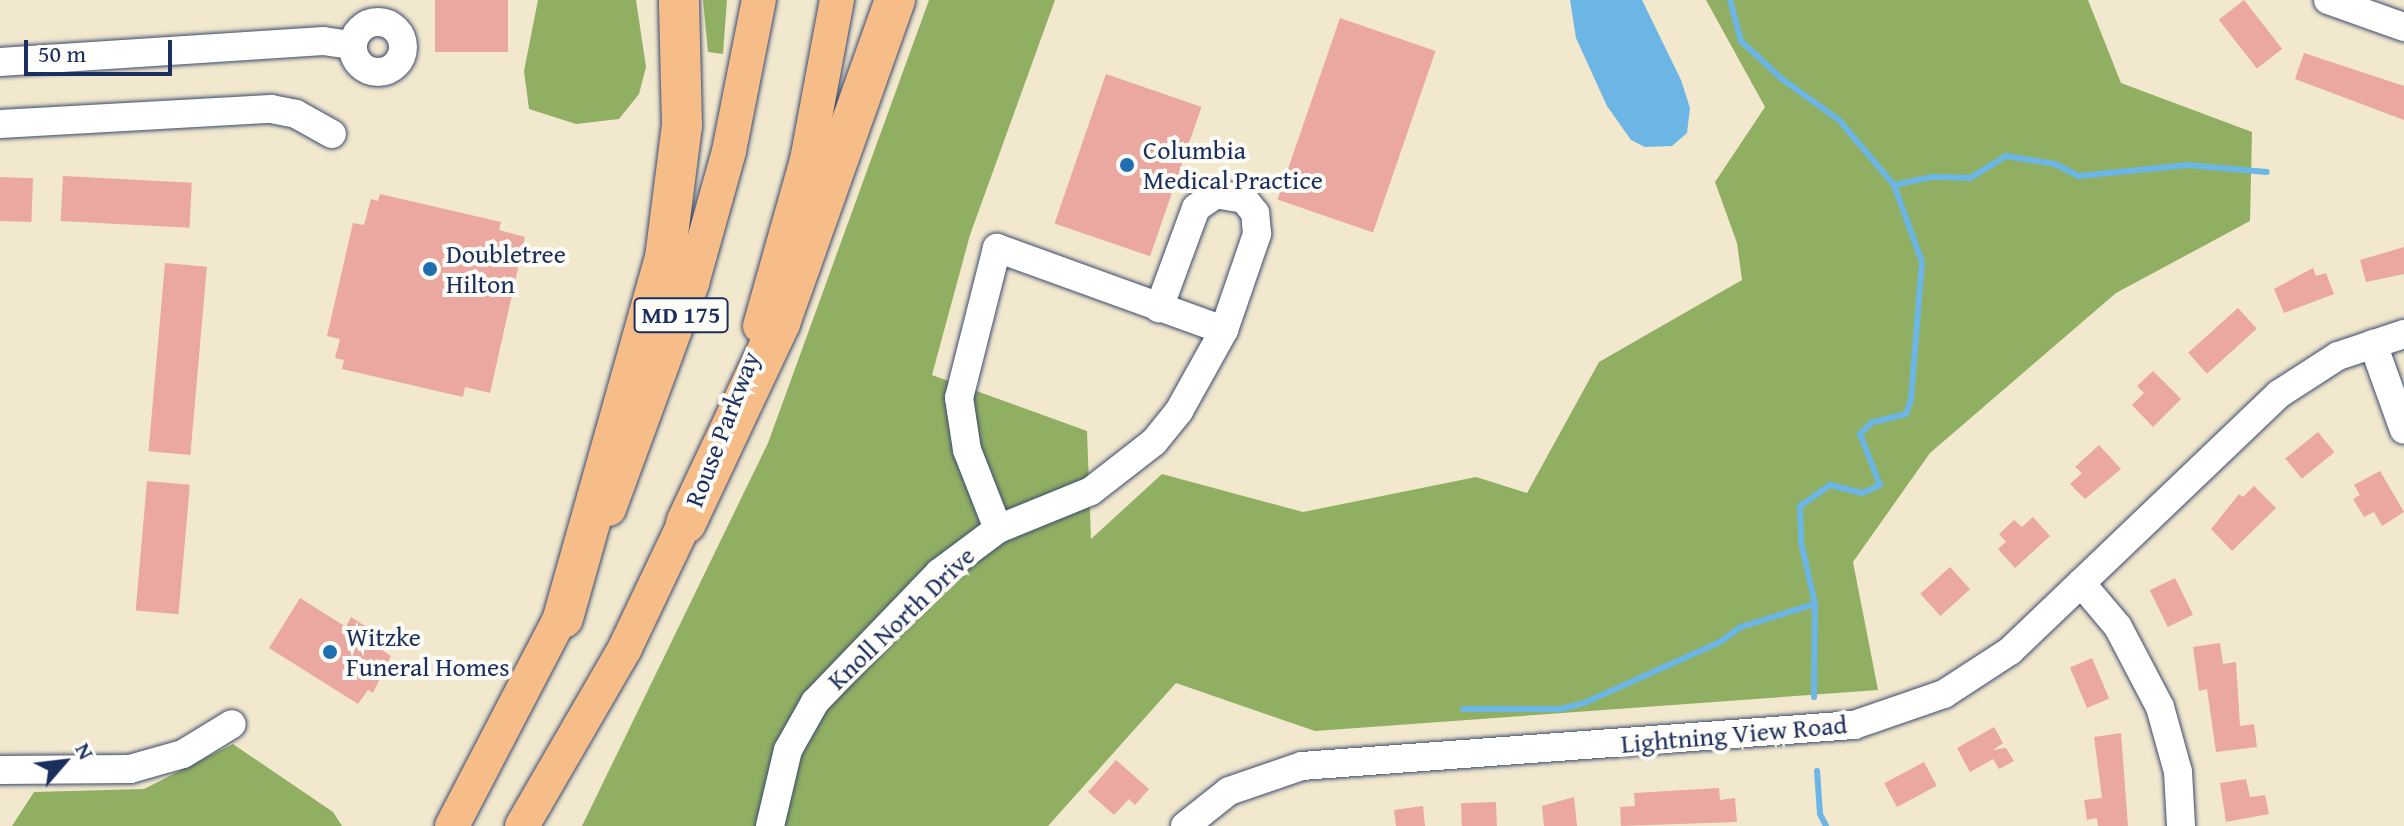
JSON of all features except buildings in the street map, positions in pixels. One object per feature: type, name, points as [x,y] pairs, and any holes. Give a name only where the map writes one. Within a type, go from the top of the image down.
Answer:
[{"type":"highway","points":[[563,618],[665,258],[682,126],[679,0]]},
{"type":"highway","points":[[686,523],[780,323],[895,0]]},
{"type":"main road","name":"MD 175","points":[[452,826],[563,618],[620,485],[692,283],[729,151],[759,0]]},
{"type":"main road","name":"Rouse Parkway","points":[[522,826],[625,648],[686,523],[764,316],[807,160],[837,0]]},
{"type":"street","points":[[2328,0],[2404,27]]},
{"type":"street","points":[[0,62],[323,41],[352,45]]},
{"type":"street","points":[[0,124],[271,109],[296,114],[332,134]]},
{"type":"street","name":"Knoll North Drive","points":[[770,826],[788,750],[815,702],[939,573],[998,529],[1091,491],[1154,442],[1200,380],[1224,330],[1257,234],[1255,213],[1235,195],[1216,194],[1196,208],[1159,308]]},
{"type":"street","points":[[998,529],[967,450],[959,398],[997,248],[1224,330]]},
{"type":"street","name":"Lightning View Road","points":[[1185,826],[1229,791],[1302,766],[1854,725],[1944,694],[2010,651],[2279,394],[2311,370],[2404,334]]},
{"type":"street","points":[[2373,344],[2404,430]]},
{"type":"street","points":[[2081,583],[2118,627],[2160,707],[2178,772],[2181,826]]},
{"type":"street","points":[[0,770],[130,769],[183,754],[232,724]]},
{"type":"green space","points":[[538,0],[636,0],[646,67],[639,94],[619,119],[576,124],[529,109],[524,71]]},
{"type":"green space","points":[[703,0],[727,0],[723,54],[708,52]]},
{"type":"green space","points":[[929,0],[1055,0],[970,235],[932,375],[1087,431],[1091,539],[1162,474],[1303,512],[1476,477],[1527,493],[1599,362],[1742,280],[1737,243],[1715,182],[1765,107],[1706,0],[2088,0],[2121,83],[2252,132],[2250,221],[2116,293],[1930,453],[1853,562],[1878,690],[1315,731],[1176,683],[1048,826],[582,826],[768,443]]},
{"type":"green space","points":[[233,744],[333,812],[342,826],[12,826],[34,792],[144,789]]},
{"type":"water","points":[[1570,0],[1642,0],[1681,80],[1690,108],[1687,133],[1672,146],[1645,147],[1631,140],[1607,106],[1576,38]]},
{"type":"waterway","points":[[1730,0],[1741,41],[1782,79],[1839,120],[1894,185],[1922,262],[1911,400],[1906,414],[1871,423],[1860,434],[1880,485],[1862,493],[1830,485],[1800,506],[1801,542],[1815,604],[1814,697]]},
{"type":"waterway","points":[[1894,185],[1931,177],[1970,178],[2006,156],[2055,164],[2079,176],[2187,165],[2267,172]]},
{"type":"waterway","points":[[1463,709],[1561,709],[1584,703],[1720,642],[1741,627],[1815,604]]},
{"type":"waterway","points":[[1817,771],[1820,814],[1826,826]]},
{"type":"place","name":"Columbia Medical Practice","points":[[1127,165]]},
{"type":"place","name":"Doubletree Hilton","points":[[430,269]]},
{"type":"place","name":"Witzke Funeral Homes","points":[[330,652]]}]
